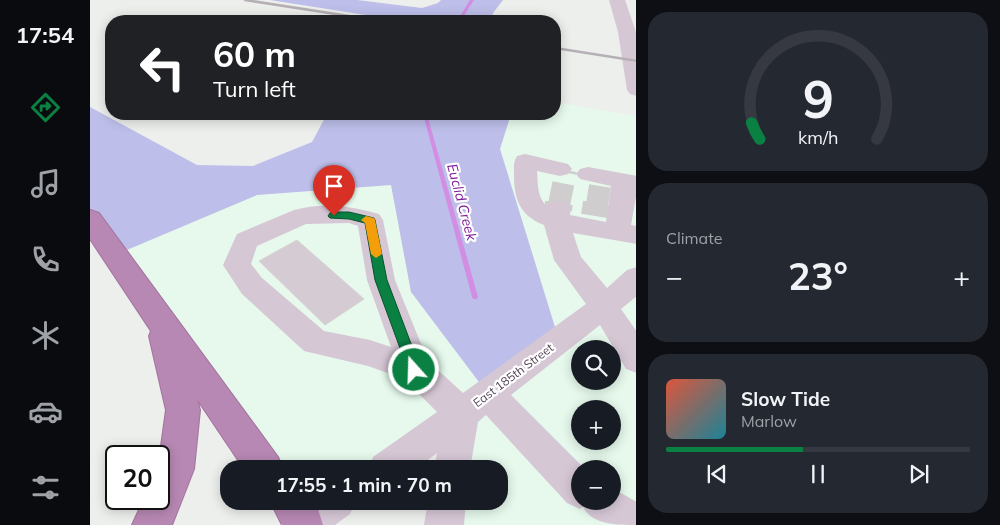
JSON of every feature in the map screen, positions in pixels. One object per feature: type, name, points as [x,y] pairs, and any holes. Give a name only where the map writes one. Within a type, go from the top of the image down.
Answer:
[{"type":"highway","points":[[90,218],[259,460]]},
{"type":"highway","points":[[152,525],[176,469],[183,410],[160,320]]},
{"type":"street","points":[[617,0],[627,32],[636,90]]},
{"type":"street","points":[[560,169],[525,161],[528,197],[533,208],[610,228],[610,181]]},
{"type":"street","points":[[414,370],[381,280],[370,220],[349,215],[303,216],[246,240],[237,265],[252,286],[315,342],[370,353],[414,370],[475,404],[571,483]]},
{"type":"street","points":[[557,215],[568,260],[604,306],[636,360]]},
{"type":"street","name":"East 185th Street","points":[[398,460],[625,290],[636,277]]},
{"type":"street","points":[[455,460],[475,404]]},
{"type":"street","points":[[300,519],[318,510]]},
{"type":"street","points":[[444,525],[446,510]]},
{"type":"street","points":[[613,510],[636,524]]},
{"type":"shaded area","points":[[270,0],[357,0],[422,8],[438,3],[441,0],[503,0],[493,15],[366,15]]},
{"type":"shaded area","points":[[561,103],[636,116],[636,525],[444,525],[446,510],[508,510],[508,460],[453,460],[456,438],[406,460],[259,460],[115,255],[257,195],[392,185],[411,292],[559,340],[500,149],[509,120],[561,120]]},
{"type":"shaded area","points":[[90,107],[105,115],[105,120],[114,120],[197,165],[253,166],[312,142],[324,120],[509,120],[500,149],[559,340],[488,394],[411,292],[391,185],[257,195],[115,255],[90,219]]},
{"type":"building","points":[[297,240],[364,299],[325,325],[259,261]]},
{"type":"waterway","name":"Euclid Creek","points":[[463,15],[472,0]]},
{"type":"waterway","name":"Euclid Creek","points":[[427,120],[475,297]]},
{"type":"tunnel","points":[[559,205],[566,170]]},
{"type":"tunnel","points":[[597,205],[600,186]]},
{"type":"tunnel","points":[[558,209],[559,203]]},
{"type":"tunnel","points":[[595,216],[597,203]]},
{"type":"railway","points":[[245,0],[342,15]]},
{"type":"railway","points":[[561,49],[636,61]]},
{"type":"slow traffic","points":[[366,220],[370,220],[376,254]]},
{"type":"route","points":[[334,216],[349,215],[370,220],[381,280],[414,370]]}]
